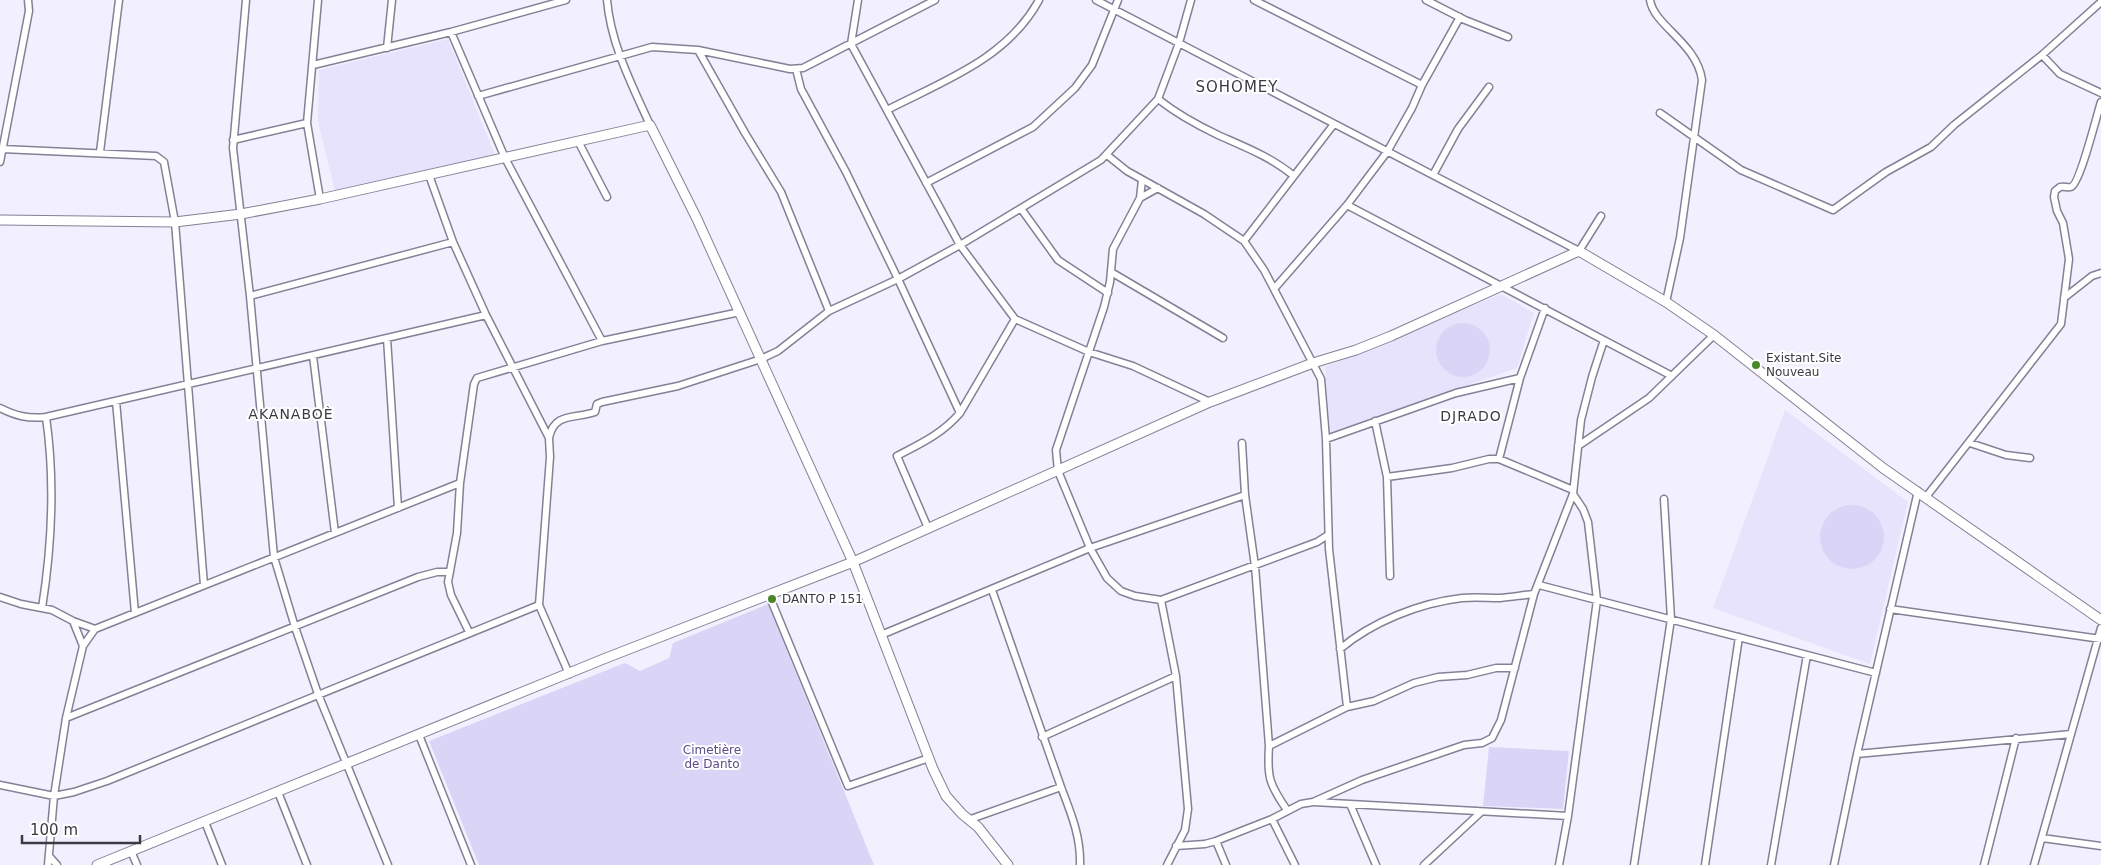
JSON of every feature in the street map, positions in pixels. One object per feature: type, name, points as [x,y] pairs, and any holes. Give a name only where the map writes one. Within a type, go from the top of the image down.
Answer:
[{"type":"street","points":[[0,162],[29,11],[28,0]]},
{"type":"street","points":[[100,152],[119,0]]},
{"type":"street","points":[[246,0],[233,140],[242,214],[274,557],[318,694],[388,865]]},
{"type":"street","points":[[318,0],[307,123],[320,199]]},
{"type":"street","points":[[387,48],[392,0]]},
{"type":"street","points":[[313,66],[451,32],[566,0]]},
{"type":"street","points":[[607,0],[608,13],[619,57],[650,125],[697,219],[853,562],[929,758],[946,796],[968,820],[978,827],[1008,865]]},
{"type":"street","points":[[858,0],[850,44],[960,245],[1015,319],[1089,352],[1133,366],[1210,402]]},
{"type":"street","points":[[478,96],[652,47],[698,50],[796,69],[803,68],[935,0]]},
{"type":"street","points":[[886,110],[990,56],[1012,37],[1027,20],[1039,0]]},
{"type":"street","points":[[1096,0],[1578,251],[1666,302],[1714,335],[1847,441],[2101,620]]},
{"type":"street","points":[[926,183],[1034,127],[1075,88],[1092,65],[1118,0]]},
{"type":"street","points":[[569,674],[539,605],[550,457],[549,438],[555,424],[561,419],[595,412],[597,404],[602,402],[678,386],[761,359],[778,351],[829,311],[898,279],[960,245],[1022,210],[1108,155],[1158,99],[1179,43],[1191,0]]},
{"type":"street","points":[[1254,0],[1422,85]]},
{"type":"street","points":[[1426,0],[1437,2],[1460,17],[1508,37]]},
{"type":"street","points":[[1650,0],[1654,13],[1690,52],[1701,70],[1702,80],[1680,238],[1666,302]]},
{"type":"street","points":[[1660,113],[1742,170],[1833,210],[1886,172],[1931,147],[1954,125],[2042,55],[2101,2]]},
{"type":"street","points":[[1274,289],[1347,205],[1387,152],[1460,17]]},
{"type":"street","points":[[451,32],[505,158],[602,341]]},
{"type":"street","points":[[698,50],[741,127],[781,192],[829,311]]},
{"type":"street","points":[[2042,55],[2060,74],[2101,93]]},
{"type":"street","points":[[796,69],[801,88],[835,150],[898,279],[960,413]]},
{"type":"street","points":[[1433,175],[1458,130],[1489,88]]},
{"type":"street","points":[[1158,99],[1194,123],[1272,160],[1294,176]]},
{"type":"street","points":[[1926,497],[2061,324],[2068,259],[2063,223],[2057,211],[2054,197],[2055,192],[2060,187],[2070,188],[2074,185],[2081,170],[2101,102]]},
{"type":"street","points":[[233,140],[307,123]]},
{"type":"street","points":[[1244,241],[1334,124]]},
{"type":"street","points":[[0,220],[175,222],[242,214],[320,199],[650,125]]},
{"type":"street","points":[[578,141],[607,197]]},
{"type":"street","points":[[2,149],[100,152],[156,156],[162,160],[175,222],[204,585]]},
{"type":"street","points":[[1108,155],[1142,180],[1204,214],[1244,241],[1256,256],[1321,379],[1326,439],[1329,549],[1347,707]]},
{"type":"street","points":[[429,175],[453,242],[486,315],[549,438]]},
{"type":"street","points":[[1142,180],[1140,198],[1114,249],[1108,293],[1056,450],[1058,471],[1090,548],[1106,578],[1121,591],[1135,596],[1161,600],[1317,542],[1328,535]]},
{"type":"street","points":[[1140,198],[1158,188]]},
{"type":"street","points":[[1347,205],[1672,376]]},
{"type":"street","points":[[1022,210],[1058,260],[1108,293]]},
{"type":"street","points":[[97,865],[569,674],[853,562],[1210,402],[1391,336],[1578,251],[1601,216]]},
{"type":"street","points":[[250,296],[453,242]]},
{"type":"street","points":[[1111,272],[1223,338]]},
{"type":"street","points":[[2064,298],[2092,276],[2101,273]]},
{"type":"street","points":[[1499,459],[1520,378],[1545,308]]},
{"type":"street","points":[[469,632],[449,590],[450,572],[458,532],[460,484],[475,380],[479,376],[602,341],[740,312]]},
{"type":"street","points":[[0,408],[17,416],[27,418],[46,417],[486,315]]},
{"type":"street","points":[[928,528],[897,456],[941,432],[960,413],[1015,319]]},
{"type":"street","points":[[1578,446],[1649,398],[1714,335]]},
{"type":"street","points":[[387,338],[398,508]]},
{"type":"street","points":[[1176,846],[1205,844],[1272,818],[1287,810],[1313,802],[1362,780],[1464,745],[1482,743],[1492,738],[1499,725],[1534,594],[1573,492],[1585,400],[1604,340]]},
{"type":"street","points":[[313,356],[335,533]]},
{"type":"street","points":[[1326,439],[1456,393],[1520,378]]},
{"type":"street","points":[[116,401],[135,613]]},
{"type":"street","points":[[42,608],[49,552],[52,457],[46,417]]},
{"type":"street","points":[[1374,421],[1387,477],[1390,576]]},
{"type":"street","points":[[1242,443],[1245,495],[1255,566],[1269,746],[1268,772],[1271,783],[1287,810]]},
{"type":"street","points":[[1970,443],[2006,455],[2030,458]]},
{"type":"street","points":[[1387,477],[1452,468],[1489,459],[1499,459],[1573,492],[1583,509],[1588,522],[1596,600],[1568,816],[1559,865]]},
{"type":"street","points":[[48,865],[54,796],[66,718],[83,646],[95,629],[460,484]]},
{"type":"street","points":[[1834,865],[1857,754],[1918,491]]},
{"type":"street","points":[[881,635],[1090,548],[1245,495]]},
{"type":"street","points":[[1634,865],[1671,620],[1664,499]]},
{"type":"street","points":[[1317,542],[1329,549]]},
{"type":"street","points":[[66,718],[427,574],[450,572]]},
{"type":"street","points":[[1539,585],[1876,673]]},
{"type":"street","points":[[992,590],[1042,737],[1075,826],[1080,848],[1080,865]]},
{"type":"street","points":[[1340,649],[1353,638],[1390,619],[1436,603],[1463,598],[1501,598],[1534,594]]},
{"type":"street","points":[[769,595],[848,786],[929,758]]},
{"type":"street","points":[[0,597],[62,614],[73,621],[95,629]]},
{"type":"street","points":[[1161,600],[1176,676],[1188,809],[1185,830],[1167,865]]},
{"type":"street","points":[[0,785],[54,796],[74,792],[107,781],[539,605]]},
{"type":"street","points":[[1890,609],[2100,639]]},
{"type":"street","points":[[73,621],[83,646]]},
{"type":"street","points":[[2034,865],[2100,639],[2101,628]]},
{"type":"street","points":[[1338,634],[1353,638]]},
{"type":"street","points":[[1705,865],[1739,637]]},
{"type":"street","points":[[1771,865],[1807,655]]},
{"type":"street","points":[[1269,746],[1347,707],[1374,701],[1414,683],[1438,676],[1467,675],[1496,668],[1515,668]]},
{"type":"street","points":[[1042,737],[1176,676]]},
{"type":"street","points":[[1857,754],[2071,734]]},
{"type":"street","points":[[419,736],[471,865]]},
{"type":"street","points":[[1984,865],[2016,738]]},
{"type":"street","points":[[968,820],[1061,788]]},
{"type":"street","points":[[278,792],[307,865]]},
{"type":"street","points":[[1313,802],[1568,816]]},
{"type":"street","points":[[1350,804],[1376,865]]},
{"type":"street","points":[[1424,865],[1480,812]]},
{"type":"street","points":[[1272,818],[1295,865]]},
{"type":"street","points":[[204,822],[222,865]]},
{"type":"street","points":[[2042,838],[2101,846]]},
{"type":"street","points":[[1216,840],[1226,865]]},
{"type":"street","points":[[132,851],[137,865]]},
{"type":"street","points":[[49,856],[58,865]]},
{"type":"shaded area","points":[[448,39],[495,155],[335,191],[318,122],[319,70]]},
{"type":"shaded area","points":[[1501,294],[1534,313],[1517,368],[1330,433],[1325,367]]},
{"type":"shaded area","points":[[1785,410],[1908,502],[1870,664],[1713,608]]},
{"type":"green space","points":[[1463,323],[1473,325],[1482,331],[1488,340],[1490,350],[1488,360],[1482,369],[1473,375],[1463,377],[1453,375],[1444,369],[1438,360],[1436,350],[1438,340],[1444,331],[1453,325]]},
{"type":"green space","points":[[1852,505],[1864,507],[1875,514],[1882,525],[1884,537],[1882,549],[1875,560],[1864,567],[1852,569],[1840,567],[1829,560],[1822,549],[1820,537],[1822,525],[1829,514],[1840,507]]},
{"type":"green space","name":"Cimetière de Danto","points":[[768,604],[874,865],[479,865],[429,741],[625,663],[640,671],[669,658],[673,643]]},
{"type":"green space","points":[[1489,747],[1569,751],[1563,809],[1483,806]]},
{"type":"place","name":"Existant.Site Nouveau","points":[[1756,365]]},
{"type":"place","name":"DANTO P 151","points":[[772,599]]},
{"type":"district","name":"SOHOMEY","points":[[1237,87]]},
{"type":"district","name":"AKANABOÈ","points":[[291,414]]},
{"type":"district","name":"DJRADO","points":[[1471,416]]}]
